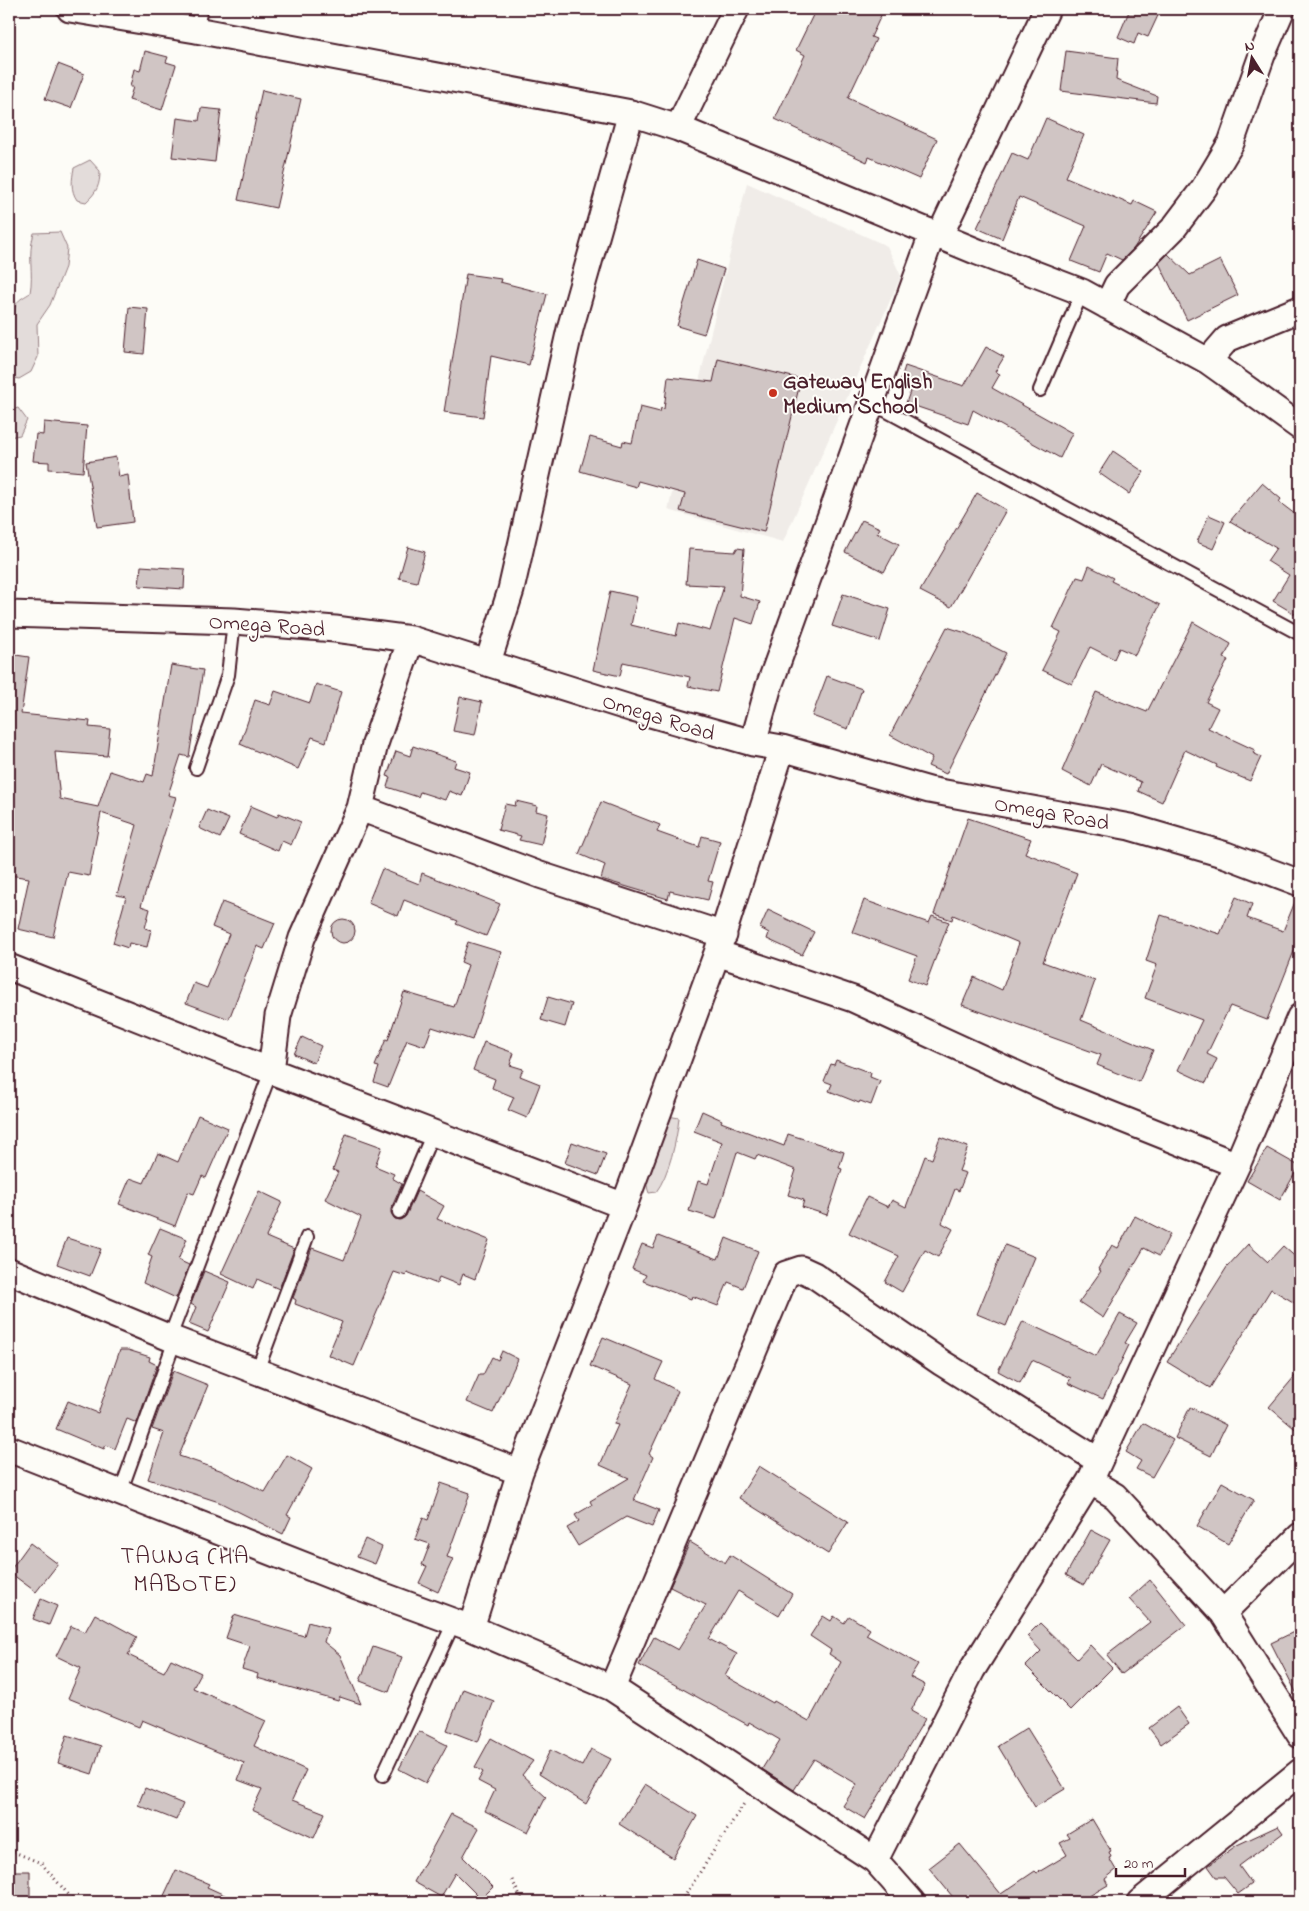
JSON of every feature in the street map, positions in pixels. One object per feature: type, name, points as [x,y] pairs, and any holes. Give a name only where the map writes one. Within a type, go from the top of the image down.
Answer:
[{"type":"street","points":[[70,9],[198,20],[631,113],[678,128],[1082,292],[1208,361],[1300,427]]},
{"type":"street","points":[[678,128],[736,9]]},
{"type":"street","points":[[752,743],[768,689],[872,403],[937,234],[1047,9]]},
{"type":"street","points":[[1107,306],[1117,285],[1173,229],[1204,188],[1231,143],[1262,55],[1282,9]]},
{"type":"street","points":[[488,662],[511,590],[570,329],[631,113]]},
{"type":"street","points":[[1208,361],[1227,339],[1300,309]]},
{"type":"street","name":"Omega Road","points":[[9,614],[234,621],[335,629],[411,639],[633,709],[752,743],[782,748],[929,790],[1130,827],[1226,855],[1300,883]]},
{"type":"street","points":[[270,1071],[278,1016],[302,938],[360,808],[375,744],[411,639]]},
{"type":"street","points":[[463,1625],[520,1472],[624,1206],[721,944],[782,748]]},
{"type":"street","points":[[360,808],[721,944],[853,999],[1062,1095],[1237,1165]]},
{"type":"street","points":[[9,967],[270,1071],[624,1206]]},
{"type":"street","points":[[875,1860],[972,1670],[1095,1471],[1237,1165],[1300,1017]]},
{"type":"street","points":[[612,1688],[786,1274],[801,1270],[814,1275],[1095,1471],[1115,1496],[1223,1613],[1300,1735]]},
{"type":"street","points":[[9,1271],[172,1338],[520,1472]]},
{"type":"street","points":[[9,1449],[463,1625],[612,1688],[875,1860],[912,1902]]},
{"type":"street","points":[[1223,1613],[1300,1536]]},
{"type":"street","points":[[1140,1902],[1300,1772]]},
{"type":"lane","points":[[1040,390],[1082,292]]},
{"type":"lane","points":[[872,403],[1300,634]]},
{"type":"lane","points":[[196,768],[228,674],[234,621]]},
{"type":"lane","points":[[116,1492],[125,1479],[172,1338],[270,1071]]},
{"type":"lane","points":[[399,1212],[433,1133]]},
{"type":"lane","points":[[257,1370],[307,1237]]},
{"type":"lane","points":[[383,1775],[463,1625]]},
{"type":"path","points":[[681,1902],[757,1783]]},
{"type":"path","points":[[9,1850],[41,1864],[75,1902]]},
{"type":"path","points":[[512,1880],[523,1902]]},
{"type":"shaded area","points":[[90,160],[100,171],[100,176],[97,188],[86,202],[77,200],[72,188],[72,180],[74,168]]},
{"type":"shaded area","name":"Gateway English Medium School","points":[[747,183],[887,246],[901,276],[783,542],[668,510]]},
{"type":"shaded area","points":[[60,232],[67,248],[65,267],[50,305],[37,324],[38,357],[31,372],[19,379],[10,377],[9,351],[11,327],[18,302],[30,293],[31,249],[34,233]]},
{"type":"shaded area","points":[[18,408],[27,420],[20,435],[9,437],[9,411]]},
{"type":"shaded area","points":[[668,1116],[679,1118],[674,1146],[661,1185],[656,1192],[649,1193],[647,1175],[649,1165]]},
{"type":"building","points":[[816,9],[884,9],[871,37],[876,39],[848,98],[937,139],[919,179],[869,157],[867,162],[775,119],[805,55],[796,50]]},
{"type":"building","points":[[1130,9],[1161,9],[1148,37],[1138,33],[1134,44],[1118,37]]},
{"type":"building","points":[[145,51],[168,57],[166,62],[176,65],[162,110],[129,100],[133,87],[130,87],[134,69],[140,71]]},
{"type":"building","points":[[1066,51],[1118,58],[1116,80],[1157,96],[1156,103],[1061,91]]},
{"type":"building","points":[[58,64],[84,74],[71,108],[45,99]]},
{"type":"building","points":[[262,90],[301,99],[276,208],[238,200]]},
{"type":"building","points":[[201,108],[221,110],[215,162],[172,157],[177,118],[199,121]]},
{"type":"building","points":[[1046,118],[1084,135],[1066,177],[1132,205],[1134,201],[1157,212],[1134,248],[1122,260],[1107,253],[1099,272],[1071,261],[1086,226],[1019,197],[1002,239],[977,228],[1012,153],[1028,160]]},
{"type":"building","points":[[1168,254],[1190,275],[1220,260],[1238,295],[1187,320],[1159,263]]},
{"type":"building","points":[[697,260],[724,269],[704,334],[677,326]]},
{"type":"building","points":[[466,274],[501,279],[500,282],[547,294],[529,365],[491,356],[483,417],[444,412]]},
{"type":"building","points":[[129,307],[148,309],[144,354],[125,352]]},
{"type":"building","points":[[986,347],[1004,357],[995,372],[1000,374],[992,388],[1072,433],[1060,458],[973,410],[968,424],[906,403],[912,386],[900,382],[905,366],[964,386]]},
{"type":"building","points":[[718,359],[801,379],[764,532],[680,511],[685,494],[638,481],[636,487],[580,471],[590,437],[622,446],[623,441],[632,443],[640,407],[660,412],[661,408],[664,409],[668,377],[713,382]]},
{"type":"building","points":[[44,422],[87,426],[83,472],[49,469],[49,462],[33,461],[36,434],[43,435]]},
{"type":"building","points":[[1113,451],[1144,472],[1129,494],[1099,473]]},
{"type":"building","points":[[116,457],[119,477],[128,475],[133,522],[97,527],[86,462]]},
{"type":"building","points":[[1262,483],[1281,499],[1279,502],[1300,518],[1300,617],[1273,601],[1289,575],[1267,561],[1276,548],[1230,521]]},
{"type":"building","points":[[977,493],[1006,510],[951,607],[920,591]]},
{"type":"building","points":[[1209,515],[1225,522],[1213,549],[1197,542]]},
{"type":"building","points":[[862,520],[880,528],[877,533],[899,544],[884,572],[845,552]]},
{"type":"building","points":[[408,547],[425,552],[417,582],[399,578]]},
{"type":"building","points":[[737,548],[744,549],[740,596],[760,602],[753,624],[735,618],[717,692],[688,686],[690,677],[623,662],[620,676],[593,670],[610,591],[637,597],[631,625],[676,636],[679,623],[710,631],[724,586],[686,584],[689,549],[735,552]]},
{"type":"building","points":[[141,566],[185,569],[184,589],[139,586]]},
{"type":"building","points":[[1089,566],[1113,578],[1111,581],[1160,605],[1135,655],[1119,648],[1114,659],[1090,647],[1072,684],[1042,670],[1061,632],[1053,628],[1077,577],[1084,579]]},
{"type":"building","points":[[843,594],[890,609],[880,641],[832,626]]},
{"type":"building","points":[[1193,622],[1231,644],[1224,658],[1228,660],[1206,702],[1218,708],[1208,728],[1255,750],[1253,753],[1261,757],[1250,781],[1216,767],[1217,765],[1185,750],[1162,802],[1138,791],[1141,782],[1101,764],[1091,786],[1062,771],[1096,692],[1147,712]]},
{"type":"building","points":[[947,627],[966,633],[1006,653],[946,774],[928,766],[932,758],[890,735]]},
{"type":"building","points":[[9,654],[29,657],[21,714],[90,721],[89,727],[110,729],[107,756],[55,752],[60,799],[98,807],[110,771],[144,782],[147,774],[153,776],[171,665],[203,670],[189,757],[181,755],[168,795],[176,797],[141,906],[150,909],[145,928],[151,930],[147,947],[129,943],[128,948],[113,943],[126,897],[117,895],[137,825],[101,813],[89,876],[68,872],[53,937],[18,929],[29,878],[9,875]]},
{"type":"building","points":[[827,676],[862,689],[848,729],[812,716]]},
{"type":"building","points":[[316,684],[341,692],[326,742],[312,737],[298,769],[240,744],[255,700],[270,705],[275,691],[310,703]]},
{"type":"building","points":[[460,697],[482,702],[475,735],[453,731]]},
{"type":"building","points":[[413,746],[456,761],[454,767],[470,772],[462,796],[449,791],[445,800],[420,792],[418,797],[387,787],[390,777],[387,776],[396,751],[410,756]]},
{"type":"building","points":[[516,801],[537,806],[536,811],[548,814],[541,845],[519,840],[521,836],[498,830],[505,804],[515,806]]},
{"type":"building","points":[[601,802],[660,825],[657,832],[699,847],[702,836],[720,841],[708,881],[713,882],[708,900],[670,891],[668,899],[601,879],[605,865],[579,854]]},
{"type":"building","points":[[251,806],[277,817],[279,813],[301,822],[291,845],[282,841],[278,851],[239,834]]},
{"type":"building","points":[[207,810],[229,819],[220,838],[199,828]]},
{"type":"building","points":[[968,818],[1031,839],[1025,853],[1077,873],[1043,962],[1095,981],[1081,1020],[1153,1050],[1139,1082],[1097,1065],[1101,1055],[962,1005],[974,977],[1002,990],[1019,943],[953,915],[952,920],[934,914]]},
{"type":"building","points":[[382,869],[419,884],[422,873],[500,904],[486,936],[456,924],[458,921],[404,900],[398,916],[368,903]]},
{"type":"building","points":[[1236,897],[1252,904],[1247,918],[1283,931],[1297,897],[1300,897],[1300,936],[1267,1020],[1230,1006],[1207,1054],[1217,1059],[1206,1083],[1178,1070],[1202,1020],[1145,998],[1157,965],[1146,961],[1161,915],[1220,934]]},
{"type":"building","points":[[864,900],[929,923],[932,916],[949,922],[925,986],[908,979],[917,956],[852,932]]},
{"type":"building","points":[[222,902],[275,923],[264,949],[257,946],[229,1019],[186,1003],[194,983],[207,988],[229,934],[212,927]]},
{"type":"building","points":[[768,910],[814,932],[802,955],[767,939],[769,933],[760,928]]},
{"type":"building","points":[[343,919],[351,923],[355,931],[351,939],[343,943],[335,939],[331,931],[335,923]]},
{"type":"building","points":[[468,942],[501,952],[472,1040],[432,1027],[425,1046],[407,1040],[388,1087],[374,1082],[379,1067],[375,1066],[386,1039],[388,1040],[404,992],[454,1007],[468,965],[461,962]]},
{"type":"building","points":[[548,997],[572,1004],[565,1027],[541,1020]]},
{"type":"building","points":[[302,1037],[321,1046],[314,1063],[294,1054]]},
{"type":"building","points":[[484,1042],[514,1053],[510,1065],[523,1069],[520,1076],[540,1084],[527,1118],[508,1110],[514,1097],[492,1088],[495,1079],[473,1070]]},
{"type":"building","points":[[836,1060],[871,1073],[870,1077],[880,1081],[871,1105],[860,1101],[859,1103],[829,1091],[832,1084],[824,1081],[831,1064],[834,1065]]},
{"type":"building","points":[[702,1111],[722,1120],[721,1122],[784,1146],[788,1134],[844,1152],[839,1168],[842,1169],[827,1215],[802,1207],[804,1200],[788,1195],[796,1170],[757,1155],[755,1159],[737,1152],[716,1219],[689,1211],[698,1181],[708,1184],[722,1142],[694,1131]]},
{"type":"building","points":[[198,1115],[228,1128],[206,1178],[202,1176],[194,1194],[188,1192],[175,1226],[119,1204],[130,1178],[144,1183],[158,1153],[178,1162]]},
{"type":"building","points":[[346,1134],[382,1147],[375,1166],[394,1174],[392,1178],[402,1184],[391,1209],[395,1219],[400,1220],[406,1216],[417,1191],[444,1206],[437,1219],[489,1240],[475,1279],[463,1274],[459,1285],[439,1277],[437,1284],[407,1272],[406,1276],[394,1272],[354,1366],[328,1355],[342,1322],[295,1304],[296,1300],[293,1298],[312,1248],[344,1260],[361,1217],[325,1199],[338,1172],[333,1170]]},
{"type":"building","points":[[940,1137],[968,1147],[959,1171],[966,1173],[959,1191],[955,1189],[942,1223],[953,1229],[938,1257],[925,1250],[902,1292],[885,1282],[899,1256],[849,1233],[867,1197],[888,1207],[892,1200],[906,1207],[925,1156],[932,1159]]},
{"type":"building","points":[[572,1142],[606,1154],[598,1175],[565,1163]]},
{"type":"building","points":[[1267,1148],[1299,1166],[1280,1200],[1247,1181]]},
{"type":"building","points":[[259,1191],[282,1202],[266,1237],[294,1249],[279,1289],[257,1279],[253,1289],[221,1274]]},
{"type":"building","points":[[1135,1216],[1170,1234],[1159,1256],[1144,1248],[1103,1318],[1079,1302],[1101,1271],[1098,1269],[1112,1245],[1118,1248]]},
{"type":"building","points":[[160,1228],[187,1239],[178,1260],[189,1265],[176,1298],[143,1283],[152,1257],[148,1255]]},
{"type":"building","points":[[658,1236],[718,1259],[726,1238],[758,1251],[743,1288],[728,1282],[718,1306],[692,1296],[691,1299],[643,1281],[646,1275],[632,1269],[642,1244],[653,1248]]},
{"type":"building","points":[[67,1238],[101,1249],[90,1276],[57,1264]]},
{"type":"building","points":[[1248,1244],[1268,1262],[1283,1246],[1300,1261],[1300,1306],[1271,1289],[1210,1388],[1167,1362],[1227,1267]]},
{"type":"building","points":[[1005,1245],[1035,1257],[1006,1326],[977,1314]]},
{"type":"building","points":[[204,1271],[230,1282],[208,1332],[189,1324],[196,1307],[191,1304]]},
{"type":"building","points":[[1120,1314],[1137,1323],[1125,1343],[1129,1345],[1103,1399],[1068,1383],[1071,1378],[1032,1360],[1020,1383],[998,1371],[1023,1321],[1096,1356]]},
{"type":"building","points":[[603,1337],[663,1362],[655,1379],[678,1391],[649,1454],[653,1457],[634,1500],[659,1510],[652,1527],[626,1517],[578,1546],[567,1528],[579,1521],[575,1515],[592,1505],[590,1501],[629,1478],[600,1465],[618,1425],[614,1424],[632,1384],[590,1366]]},
{"type":"building","points":[[120,1350],[128,1350],[150,1357],[149,1361],[157,1365],[137,1423],[127,1419],[115,1449],[106,1445],[104,1449],[56,1429],[68,1401],[98,1413]]},
{"type":"building","points":[[502,1351],[518,1359],[493,1413],[467,1402],[479,1375],[483,1375],[492,1357],[498,1360]]},
{"type":"building","points":[[1300,1370],[1300,1433],[1269,1407]]},
{"type":"building","points":[[173,1371],[208,1385],[179,1456],[220,1470],[265,1492],[287,1455],[312,1469],[287,1515],[291,1517],[283,1534],[219,1502],[148,1479],[164,1433],[152,1429]]},
{"type":"building","points":[[1190,1407],[1226,1425],[1211,1456],[1175,1438]]},
{"type":"building","points":[[1143,1423],[1173,1440],[1152,1477],[1136,1469],[1141,1461],[1126,1452]]},
{"type":"building","points":[[759,1466],[848,1522],[828,1554],[739,1498]]},
{"type":"building","points":[[1222,1482],[1254,1500],[1228,1544],[1197,1526]]},
{"type":"building","points":[[441,1483],[470,1493],[447,1557],[453,1559],[438,1592],[419,1583],[427,1566],[422,1565],[430,1544],[415,1539],[423,1518],[428,1520]]},
{"type":"building","points":[[1091,1530],[1110,1540],[1084,1585],[1066,1575]]},
{"type":"building","points":[[365,1539],[382,1547],[375,1564],[357,1557]]},
{"type":"building","points":[[690,1542],[725,1563],[730,1555],[792,1594],[779,1616],[738,1591],[709,1639],[737,1654],[725,1676],[773,1703],[774,1701],[809,1721],[841,1662],[829,1654],[831,1650],[810,1636],[823,1616],[831,1621],[834,1616],[844,1623],[849,1616],[870,1629],[866,1635],[918,1664],[910,1677],[925,1685],[911,1711],[925,1719],[865,1819],[843,1806],[857,1784],[814,1759],[794,1790],[762,1769],[780,1740],[749,1722],[748,1725],[639,1665],[654,1637],[678,1650],[706,1605],[670,1587]]},
{"type":"building","points":[[30,1543],[58,1564],[36,1592],[9,1572]]},
{"type":"building","points":[[1150,1580],[1186,1625],[1122,1674],[1107,1655],[1150,1622],[1129,1599]]},
{"type":"building","points":[[41,1599],[57,1606],[49,1625],[33,1619]]},
{"type":"building","points":[[95,1614],[137,1637],[128,1655],[164,1672],[171,1659],[201,1673],[193,1688],[266,1721],[254,1746],[306,1770],[292,1800],[325,1813],[314,1838],[252,1810],[262,1789],[238,1780],[244,1763],[142,1720],[139,1727],[68,1698],[81,1668],[56,1656],[71,1626],[85,1632]]},
{"type":"building","points":[[234,1615],[304,1636],[308,1622],[328,1628],[324,1642],[340,1655],[361,1704],[340,1697],[338,1701],[257,1678],[258,1674],[242,1669],[250,1646],[226,1638]]},
{"type":"building","points":[[1040,1623],[1077,1659],[1090,1645],[1112,1668],[1070,1710],[1026,1666],[1041,1651],[1027,1636]]},
{"type":"building","points":[[1300,1629],[1300,1700],[1271,1643]]},
{"type":"building","points":[[373,1647],[402,1657],[389,1692],[360,1681]]},
{"type":"building","points":[[463,1689],[494,1701],[478,1742],[447,1730]]},
{"type":"building","points":[[1177,1707],[1189,1724],[1161,1744],[1149,1728]]},
{"type":"building","points":[[1027,1728],[1065,1789],[1035,1807],[998,1746]]},
{"type":"building","points":[[419,1731],[447,1745],[426,1783],[399,1769]]},
{"type":"building","points":[[67,1735],[101,1746],[92,1774],[58,1763]]},
{"type":"building","points":[[491,1738],[533,1761],[522,1775],[546,1797],[528,1832],[485,1811],[495,1790],[478,1781],[483,1772],[475,1767]]},
{"type":"building","points":[[591,1749],[611,1759],[586,1804],[539,1774],[550,1750],[582,1766]]},
{"type":"building","points":[[645,1784],[697,1816],[673,1858],[619,1824]]},
{"type":"building","points":[[145,1788],[183,1804],[176,1820],[138,1805]]},
{"type":"building","points":[[451,1814],[479,1828],[463,1857],[493,1887],[481,1899],[455,1873],[441,1897],[414,1882]]},
{"type":"building","points":[[1092,1819],[1111,1851],[1109,1852],[1111,1857],[1109,1858],[1116,1870],[1105,1879],[1108,1885],[1079,1902],[957,1902],[929,1868],[960,1844],[1001,1894],[1035,1871],[1037,1873],[1067,1855],[1060,1843],[1070,1838],[1067,1834]]},
{"type":"building","points":[[1278,1826],[1283,1833],[1239,1866],[1252,1884],[1238,1894],[1224,1877],[1216,1877],[1208,1866],[1237,1845]]},
{"type":"building","points":[[176,1870],[209,1884],[207,1887],[240,1902],[161,1902]]},
{"type":"building","points":[[9,1871],[30,1871],[30,1902],[9,1902]]},
{"type":"place","name":"Gateway English Medium School","points":[[773,393]]},
{"type":"district","name":"TAUNG (HA MABOTE)","points":[[185,1569]]}]
